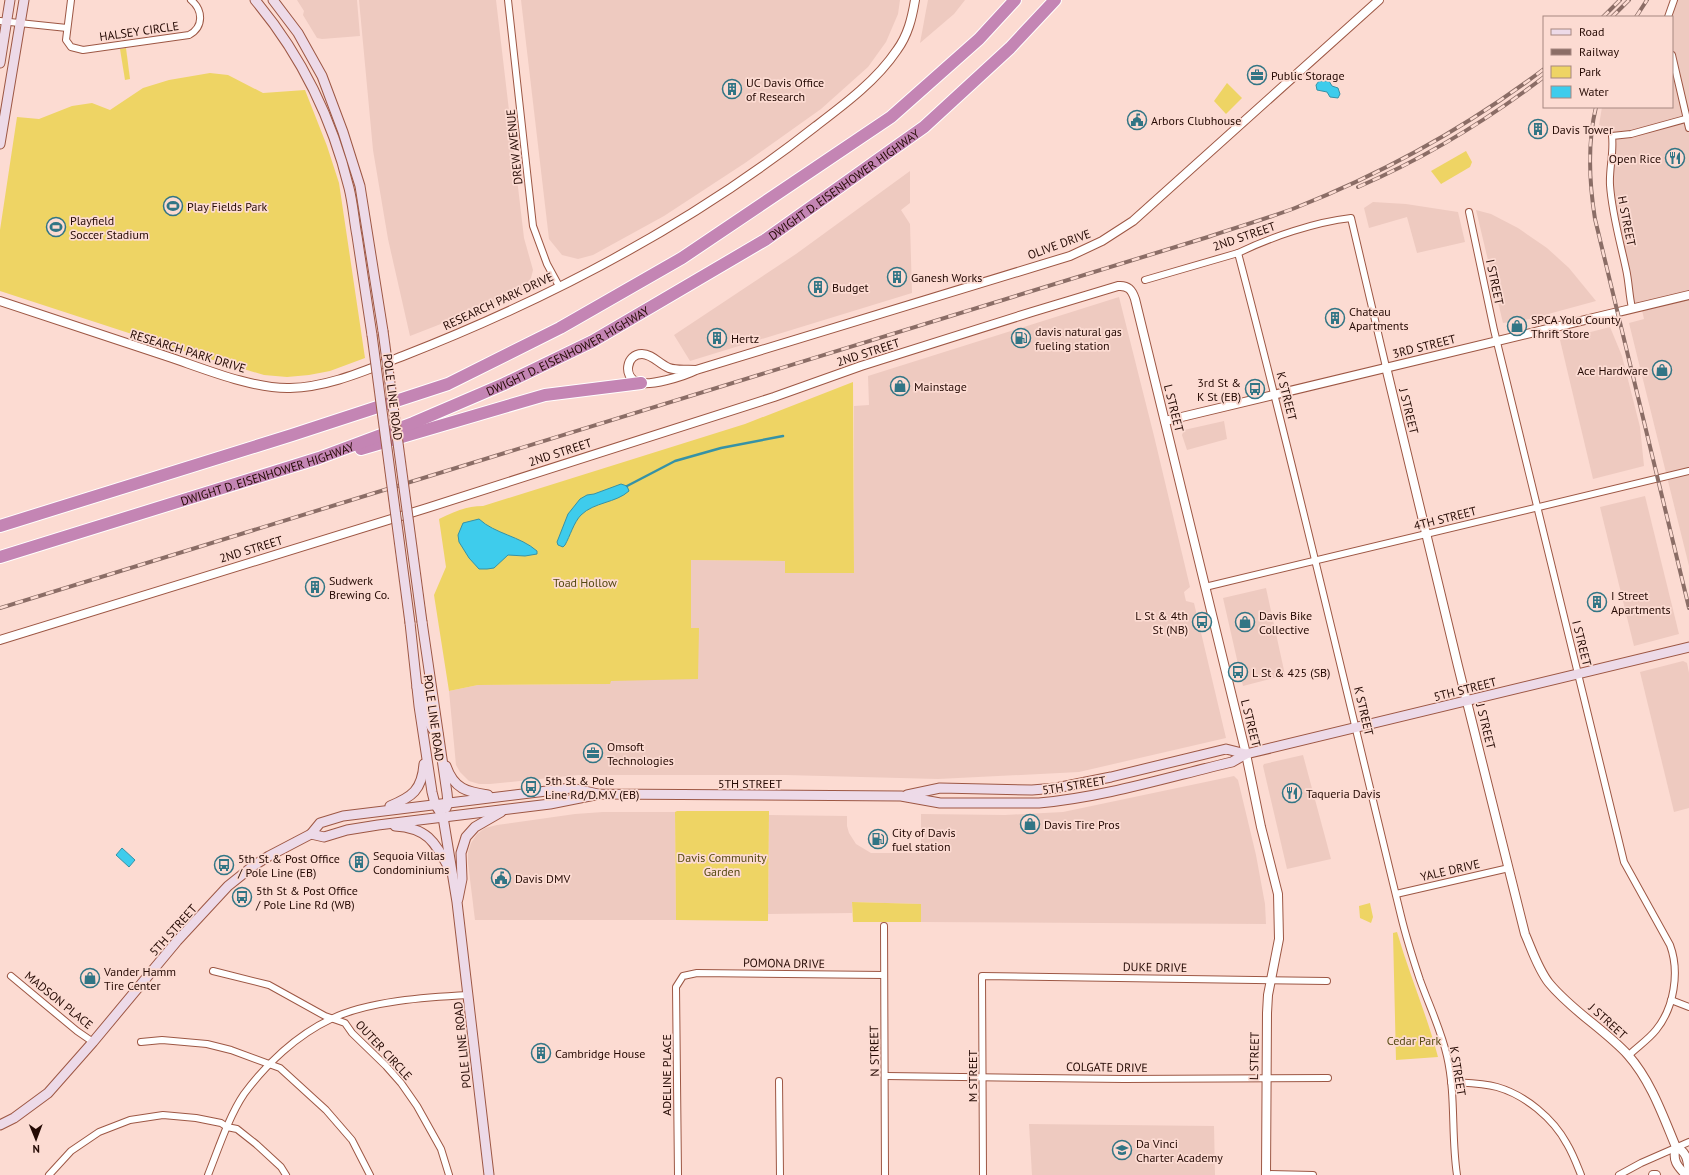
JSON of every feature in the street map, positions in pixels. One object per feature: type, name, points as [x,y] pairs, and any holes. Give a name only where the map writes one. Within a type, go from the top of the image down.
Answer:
[{"type":"highway","points":[[978,39],[1009,0]]},
{"type":"highway","name":"DWIGHT D. EISENHOWER HIGHWAY","points":[[0,526],[292,435],[448,384],[539,338],[682,258],[891,117],[978,39],[1015,0]]},
{"type":"highway","name":"DWIGHT D. EISENHOWER HIGHWAY","points":[[0,557],[319,458],[427,417],[504,384],[593,341],[765,240],[924,126],[1010,48],[1055,0]]},
{"type":"highway","points":[[319,458],[377,445],[545,395],[641,383]]},
{"type":"main road","points":[[0,63],[3,21],[10,0]]},
{"type":"main road","points":[[0,144],[24,0]]},
{"type":"main road","name":"POLE LINE ROAD","points":[[255,0],[284,37],[303,68],[320,102],[334,136],[349,189],[372,335],[426,753],[435,804],[443,817],[457,902],[489,1175]]},
{"type":"main road","name":"POLE LINE ROAD","points":[[273,0],[298,33],[322,76],[343,132],[360,186],[383,331],[448,803],[443,817]]},
{"type":"main road","name":"5TH STREET","points":[[311,834],[324,837],[347,830],[378,825],[550,804],[598,794],[902,796],[940,804],[1056,802],[1098,795],[1232,762],[1246,754],[1689,647]]},
{"type":"main road","points":[[417,687],[424,688],[429,721],[432,728],[438,734]]},
{"type":"main road","name":"5TH STREET","points":[[902,796],[940,788],[1032,790],[1056,788],[1111,777],[1226,749],[1246,754]]},
{"type":"main road","points":[[441,750],[448,772],[460,788],[476,793],[500,797]]},
{"type":"main road","points":[[378,811],[404,800],[417,789],[422,780],[426,753]]},
{"type":"main road","name":"5TH STREET","points":[[0,1125],[14,1118],[48,1093],[93,1042],[177,941],[228,886],[253,866],[311,834],[320,823],[343,816],[378,811],[571,788],[598,794]]},
{"type":"main road","points":[[457,902],[462,879],[461,853],[466,837],[475,827],[485,820],[508,809]]},
{"type":"main road","points":[[378,825],[404,827],[422,832],[435,843],[452,873]]},
{"type":"street","name":"HALSEY CIRCLE","points":[[71,0],[66,40],[68,45],[83,50],[189,35],[198,28],[200,16],[197,5],[191,0]]},
{"type":"street","name":"DREW AVENUE","points":[[508,0],[533,226],[547,264],[559,286]]},
{"type":"street","name":"RESEARCH PARK DRIVE","points":[[0,301],[200,368],[252,383],[288,388],[312,386],[337,381],[432,344],[508,311],[652,237],[715,198],[795,143],[836,111],[870,81],[897,51],[911,20],[915,0]]},
{"type":"street","name":"OLIVE DRIVE","points":[[696,370],[679,370],[670,368],[647,355],[638,354],[630,359],[628,363],[628,370],[633,380],[641,383],[686,375],[696,370],[1070,256],[1102,241],[1133,221],[1378,0]]},
{"type":"street","points":[[1668,16],[1674,0]]},
{"type":"street","points":[[3,21],[67,28]]},
{"type":"street","points":[[1673,59],[1689,128]]},
{"type":"street","name":"H STREET","points":[[1632,308],[1627,270],[1611,199],[1610,183],[1613,148],[1612,136],[1631,134],[1688,119]]},
{"type":"street","name":"I STREET","points":[[1469,212],[1497,340],[1624,862],[1670,945],[1674,956],[1676,973],[1671,1000],[1666,1014],[1656,1030],[1628,1056]]},
{"type":"street","name":"2ND STREET","points":[[1145,280],[1238,253],[1320,223],[1352,218]]},
{"type":"street","name":"J STREET","points":[[1352,218],[1386,367],[1526,934],[1535,959],[1548,982],[1628,1056],[1649,1086],[1676,1147],[1674,1154],[1677,1166],[1687,1175]]},
{"type":"street","name":"K STREET","points":[[1238,253],[1275,394],[1396,894],[1420,979],[1447,1056],[1451,1082],[1457,1175]]},
{"type":"street","name":"2ND STREET","points":[[0,640],[427,508],[767,400],[844,371],[1018,316],[1118,286],[1126,286]]},
{"type":"street","name":"L STREET","points":[[1126,286],[1130,289],[1135,299],[1246,754],[1261,827],[1278,894],[1279,939],[1268,995],[1267,1013],[1266,1174]]},
{"type":"street","name":"3RD STREET","points":[[1165,421],[1689,295]]},
{"type":"street","name":"4TH STREET","points":[[1205,587],[1689,471]]},
{"type":"street","name":"YALE DRIVE","points":[[1396,894],[1509,868]]},
{"type":"street","name":"N STREET","points":[[884,926],[886,1076],[885,1175]]},
{"type":"street","name":"OUTER CIRCLE","points":[[213,971],[269,985],[331,1019],[345,1024],[401,1083],[417,1106],[441,1149],[449,1175]]},
{"type":"street","name":"POMONA DRIVE","points":[[683,976],[697,973],[884,975]]},
{"type":"street","name":"MADSON PLACE","points":[[11,976],[77,1031],[93,1042]]},
{"type":"street","name":"ADELINE PLACE","points":[[678,1175],[676,987],[683,976]]},
{"type":"street","name":"DUKE DRIVE","points":[[982,976],[1272,979],[1327,981]]},
{"type":"street","name":"M STREET","points":[[982,976],[983,1175]]},
{"type":"street","points":[[208,1175],[227,1127],[244,1095],[282,1052],[308,1032],[331,1019],[381,1004],[469,995]]},
{"type":"street","points":[[1671,1000],[1689,1007]]},
{"type":"street","points":[[141,1042],[162,1040],[207,1044],[231,1050],[280,1068],[326,1110],[352,1140],[370,1175]]},
{"type":"street","name":"COLGATE DRIVE","points":[[886,1076],[983,1076],[1124,1079],[1328,1078]]},
{"type":"street","points":[[779,1081],[780,1175]]},
{"type":"street","points":[[1451,1082],[1474,1083],[1498,1087],[1534,1106],[1551,1122],[1567,1143],[1581,1175]]},
{"type":"street","points":[[49,1175],[71,1151],[99,1132],[130,1120],[163,1115],[196,1118],[221,1123],[227,1127],[236,1129],[256,1144],[281,1167],[286,1175]]},
{"type":"street","points":[[1618,1175],[1689,1142]]},
{"type":"street","name":"J STREET","points":[[1676,1147],[1683,1150],[1686,1156],[1687,1175]]},
{"type":"street","points":[[1266,1174],[1313,1175]]},
{"type":"shaded area","points":[[297,0],[357,0],[360,36],[322,39],[317,38],[303,15],[304,11]]},
{"type":"shaded area","points":[[359,0],[496,0],[524,238],[533,270],[531,278],[520,293],[410,336],[388,239],[373,150]]},
{"type":"shaded area","points":[[521,0],[900,0],[898,14],[886,42],[868,67],[821,109],[745,163],[664,216],[593,255],[578,259],[562,255],[549,239]]},
{"type":"shaded area","points":[[928,0],[965,0],[954,14],[920,43]]},
{"type":"shaded area","points":[[1675,0],[1689,0],[1689,566],[1629,323],[1644,319],[1641,306],[1632,308],[1610,183],[1613,147],[1608,128],[1599,125],[1602,108],[1673,108],[1673,16],[1670,16]]},
{"type":"shaded area","points":[[910,171],[910,203],[901,210],[910,224],[912,293],[690,361],[674,335],[796,254]]},
{"type":"shaded area","points":[[1373,202],[1406,204],[1458,212],[1465,242],[1417,253],[1407,217],[1369,228],[1364,208]]},
{"type":"shaded area","points":[[1476,210],[1491,214],[1518,228],[1547,248],[1569,268],[1596,301],[1530,319],[1503,323]]},
{"type":"shaded area","points":[[1119,297],[1190,587],[1184,592],[1185,597],[1186,601],[1194,603],[1226,738],[1079,772],[938,779],[785,775],[578,775],[479,784],[469,781],[460,772],[456,765],[449,691],[478,685],[610,684],[610,681],[699,628],[691,628],[691,560],[785,561],[785,573],[854,573],[854,406],[869,405],[868,376]]},
{"type":"shaded area","points":[[1610,327],[1622,356],[1640,427],[1644,466],[1593,479],[1560,340]]},
{"type":"shaded area","points":[[1224,421],[1227,439],[1187,450],[1182,435],[1184,430]]},
{"type":"shaded area","points":[[1645,496],[1679,634],[1634,646],[1600,507]]},
{"type":"shaded area","points":[[1266,588],[1285,675],[1243,686],[1223,598]]},
{"type":"shaded area","points":[[1683,661],[1687,663],[1689,673],[1689,808],[1674,812],[1640,672]]},
{"type":"shaded area","points":[[1303,755],[1331,859],[1287,869],[1263,766],[1264,764]]},
{"type":"shaded area","points":[[1234,776],[1238,780],[1256,855],[1265,904],[1266,924],[921,922],[921,904],[852,902],[852,913],[768,914],[769,815],[847,816],[849,833],[856,844],[871,853],[921,853],[921,814],[1005,815],[1063,812]]},
{"type":"shaded area","points":[[603,812],[675,812],[676,920],[475,920],[468,852],[471,843],[477,834],[485,828],[497,825],[575,814]]},
{"type":"shaded area","name":"Da Vinci Charter Academy","points":[[1029,1124],[1214,1126],[1215,1175],[1032,1175]]},
{"type":"green space","points":[[126,48],[130,79],[125,80],[120,49]]},
{"type":"green space","name":"Play Fields Park","points":[[210,73],[228,75],[263,93],[305,90],[327,146],[339,183],[365,358],[330,371],[309,375],[287,377],[264,375],[193,354],[0,291],[0,230],[17,117],[39,119],[72,106],[92,103],[110,110],[143,88],[169,80]]},
{"type":"green space","points":[[1227,83],[1242,98],[1226,114],[1214,101]]},
{"type":"green space","points":[[1466,151],[1472,162],[1470,167],[1441,184],[1431,171]]},
{"type":"green space","name":"Toad Hollow","points":[[853,382],[854,573],[785,573],[785,561],[691,560],[691,628],[699,628],[698,679],[611,681],[610,684],[478,685],[449,691],[434,595],[446,567],[439,519],[460,510],[483,506],[745,424]]},
{"type":"green space","name":"Davis Community Garden","points":[[769,811],[768,921],[676,920],[675,812]]},
{"type":"green space","points":[[852,902],[921,904],[921,922],[853,922]]},
{"type":"green space","points":[[1370,903],[1373,917],[1371,923],[1360,918],[1359,906]]},
{"type":"green space","name":"Cedar Park","points":[[1397,932],[1438,1057],[1396,1060],[1393,933]]},
{"type":"water","points":[[1319,81],[1329,81],[1332,86],[1338,88],[1340,94],[1338,98],[1330,97],[1327,92],[1317,90],[1316,85]]},
{"type":"water","points":[[621,484],[627,486],[629,491],[618,498],[592,507],[586,511],[576,521],[565,545],[563,547],[558,545],[557,542],[568,514],[580,499],[587,495],[594,494]]},
{"type":"water","points":[[479,519],[492,528],[530,546],[537,551],[537,554],[525,556],[508,555],[494,568],[479,569],[469,558],[459,542],[458,535],[463,523]]},
{"type":"water","points":[[122,848],[135,860],[129,867],[116,855]]},
{"type":"waterway","points":[[627,486],[675,461],[721,448],[783,436]]},
{"type":"railway","points":[[1604,16],[1620,0]]},
{"type":"railway","points":[[1613,16],[1629,0]]},
{"type":"railway","points":[[1637,16],[1647,0]]},
{"type":"railway","points":[[0,608],[1208,237],[1284,212],[1361,180],[1424,147],[1485,110],[1543,70]]},
{"type":"railway","points":[[1358,187],[1407,164],[1454,138],[1500,109],[1543,78]]},
{"type":"railway","points":[[1596,108],[1590,149],[1590,177],[1595,219],[1689,608]]},
{"type":"place","name":"Public Storage","points":[[1257,75]]},
{"type":"place","name":"UC Davis Office of Research","points":[[732,89]]},
{"type":"place","name":"Arbors Clubhouse","points":[[1137,120]]},
{"type":"place","name":"Davis Tower","points":[[1538,129]]},
{"type":"place","name":"Open Rice","points":[[1675,158]]},
{"type":"place","name":"Play Fields Park","points":[[173,206]]},
{"type":"place","name":"Playfield Soccer Stadium","points":[[56,227]]},
{"type":"place","name":"Ganesh Works","points":[[897,277]]},
{"type":"place","name":"Budget","points":[[818,287]]},
{"type":"place","name":"Chateau Apartments","points":[[1335,318]]},
{"type":"place","name":"SPCA Yolo County Thrift Store","points":[[1517,326]]},
{"type":"place","name":"Hertz","points":[[717,338]]},
{"type":"place","name":"davis natural gas fueling station","points":[[1021,338]]},
{"type":"place","name":"Ace Hardware","points":[[1662,370]]},
{"type":"place","name":"Mainstage","points":[[900,386]]},
{"type":"place","name":"3rd St & K St (EB)","points":[[1255,389]]},
{"type":"place","name":"Sudwerk Brewing Co.","points":[[315,587]]},
{"type":"place","name":"I Street Apartments","points":[[1597,602]]},
{"type":"place","name":"L St & 4th St (NB)","points":[[1202,622]]},
{"type":"place","name":"Davis Bike Collective","points":[[1245,622]]},
{"type":"place","name":"L St & 425 (SB)","points":[[1238,672]]},
{"type":"place","name":"Omsoft Technologies","points":[[593,753]]},
{"type":"place","name":"5th St & Pole Line Rd/D.M.V (EB)","points":[[531,787]]},
{"type":"place","name":"Taqueria Davis","points":[[1292,793]]},
{"type":"place","name":"Davis Tire Pros","points":[[1030,824]]},
{"type":"place","name":"City of Davis fuel station","points":[[878,839]]},
{"type":"place","name":"Sequoia Villas Condominiums","points":[[359,862]]},
{"type":"place","name":"5th St & Post Office / Pole Line (EB)","points":[[224,865]]},
{"type":"place","name":"Davis DMV","points":[[501,878]]},
{"type":"place","name":"5th St & Post Office / Pole Line Rd (WB)","points":[[242,897]]},
{"type":"place","name":"Vander Hamm Tire Center","points":[[90,978]]},
{"type":"place","name":"Cambridge House","points":[[541,1053]]},
{"type":"place","name":"Da Vinci Charter Academy","points":[[1122,1150]]}]
